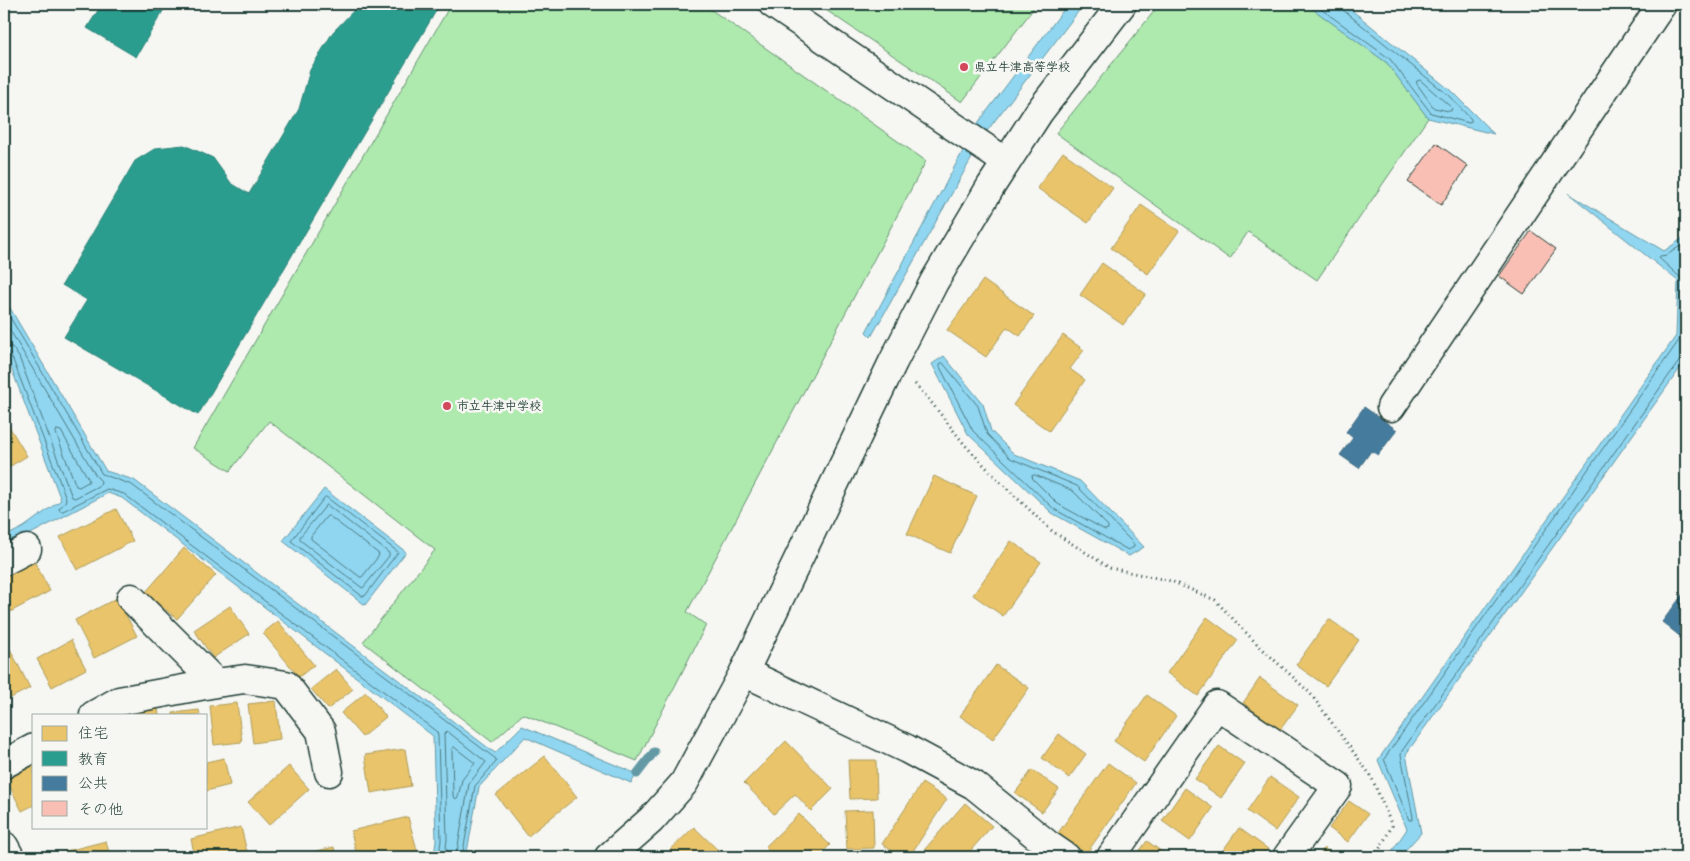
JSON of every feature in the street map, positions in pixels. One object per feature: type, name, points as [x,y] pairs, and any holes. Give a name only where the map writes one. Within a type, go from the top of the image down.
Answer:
[{"type":"street","points":[[773,4],[986,148]]},
{"type":"street","points":[[609,857],[651,820],[684,783],[744,672],[893,362],[934,282],[986,148],[1039,112],[1122,4]]},
{"type":"street","points":[[1391,407],[1662,4]]},
{"type":"street","points":[[132,598],[216,682]]},
{"type":"street","points":[[744,672],[907,749],[974,785],[1066,857]]},
{"type":"street","points":[[96,714],[119,701],[216,682],[245,679],[286,685],[320,731],[329,772]]},
{"type":"street","points":[[1111,857],[1216,705],[1338,786],[1287,857]]},
{"type":"street","points":[[4,764],[32,749]]},
{"type":"street","points":[[4,846],[10,857]]},
{"type":"path","points":[[893,362],[927,397],[965,445],[998,480],[1052,531],[1110,568],[1171,581],[1215,600],[1254,642],[1310,693],[1370,776],[1392,826],[1375,857]]},
{"type":"green space","name":"市立牛津中学校","points":[[451,4],[703,4],[926,161],[687,612],[706,625],[637,761],[523,714],[492,742],[363,642],[435,550],[269,421],[230,471],[193,448]]},
{"type":"green space","name":"県立牛津高等学校","points":[[817,4],[1037,4],[962,102]]},
{"type":"green space","points":[[1160,4],[1306,4],[1387,63],[1428,118],[1317,280],[1248,232],[1230,259],[1056,133]]},
{"type":"water","points":[[1068,4],[1084,4],[987,131],[871,337],[866,332],[978,123]]},
{"type":"water","points":[[1306,4],[1344,4],[1450,90],[1494,134],[1428,118],[1387,63]]},
{"type":"water","points":[[1568,193],[1664,251],[1686,236],[1686,360],[1406,754],[1421,833],[1399,857],[1388,857],[1407,829],[1378,760],[1676,336],[1678,281]]},
{"type":"water","points":[[4,298],[106,471],[134,480],[495,753],[522,726],[637,774],[631,783],[525,737],[479,787],[466,857],[434,857],[436,840],[433,736],[122,498],[108,493],[4,548],[4,537],[24,527],[61,500],[4,353]]},
{"type":"water","points":[[944,356],[983,404],[991,431],[1014,454],[1080,481],[1144,547],[1129,556],[1052,513],[968,434],[932,364]]},
{"type":"water","points":[[324,489],[406,552],[365,605],[283,541]]},
{"type":"building: 住宅","points":[[1063,152],[1113,188],[1088,223],[1037,188]]},
{"type":"building: 住宅","points":[[1141,205],[1179,231],[1148,274],[1111,248]]},
{"type":"building: 住宅","points":[[1102,263],[1146,294],[1123,325],[1080,295]]},
{"type":"building: 住宅","points":[[983,280],[1034,316],[1020,336],[1007,327],[986,357],[947,330]]},
{"type":"building: 住宅","points":[[1063,335],[1084,350],[1070,369],[1085,380],[1049,431],[1013,405]]},
{"type":"building: 住宅","points":[[4,418],[27,456],[4,470]]},
{"type":"building: 住宅","points":[[934,476],[977,496],[950,553],[907,534]]},
{"type":"building: 住宅","points":[[116,509],[133,541],[77,570],[60,537]]},
{"type":"building: 住宅","points":[[1011,541],[1041,562],[1003,616],[973,595]]},
{"type":"building: 住宅","points":[[184,548],[216,575],[177,619],[145,593]]},
{"type":"building: 住宅","points":[[33,559],[50,591],[10,612],[4,600],[4,574]]},
{"type":"building: 住宅","points":[[117,598],[137,636],[94,658],[75,620]]},
{"type":"building: 住宅","points":[[230,606],[249,634],[213,658],[194,630]]},
{"type":"building: 住宅","points":[[1207,617],[1238,640],[1198,696],[1167,673]]},
{"type":"building: 住宅","points":[[1329,619],[1359,640],[1326,686],[1296,665]]},
{"type":"building: 住宅","points":[[278,621],[314,665],[299,677],[263,633]]},
{"type":"building: 住宅","points":[[71,640],[86,669],[52,687],[37,659]]},
{"type":"building: 住宅","points":[[8,645],[30,688],[5,701],[4,647]]},
{"type":"building: 住宅","points":[[996,665],[1029,688],[993,739],[960,716]]},
{"type":"building: 住宅","points":[[336,669],[353,689],[328,709],[311,689]]},
{"type":"building: 住宅","points":[[1260,678],[1298,705],[1280,730],[1243,703]]},
{"type":"building: 住宅","points":[[366,692],[386,717],[362,737],[341,713]]},
{"type":"building: 住宅","points":[[1147,695],[1176,716],[1144,762],[1114,741]]},
{"type":"building: 住宅","points":[[276,701],[280,739],[253,743],[248,704]]},
{"type":"building: 住宅","points":[[237,703],[242,742],[214,745],[210,706]]},
{"type":"building: 住宅","points":[[158,709],[159,714],[132,714],[132,712]]},
{"type":"building: 住宅","points":[[199,710],[200,714],[173,714]]},
{"type":"building: 住宅","points":[[1059,734],[1086,754],[1069,778],[1042,758]]},
{"type":"building: 住宅","points":[[786,741],[833,789],[811,811],[795,794],[774,814],[744,783]]},
{"type":"building: 住宅","points":[[1219,746],[1245,764],[1221,798],[1195,779]]},
{"type":"building: 住宅","points":[[405,749],[411,786],[371,793],[365,755]]},
{"type":"building: 住宅","points":[[545,756],[577,797],[528,836],[496,795]]},
{"type":"building: 住宅","points":[[224,758],[230,785],[208,790],[208,762]]},
{"type":"building: 住宅","points":[[848,760],[876,760],[877,798],[850,799]]},
{"type":"building: 住宅","points":[[1108,763],[1136,783],[1086,854],[1058,833]]},
{"type":"building: 住宅","points":[[32,766],[32,806],[22,811],[6,779]]},
{"type":"building: 住宅","points":[[289,766],[309,789],[269,825],[248,802]]},
{"type":"building: 住宅","points":[[1032,770],[1059,789],[1042,812],[1015,793]]},
{"type":"building: 住宅","points":[[1270,777],[1299,797],[1275,831],[1247,811]]},
{"type":"building: 住宅","points":[[922,783],[947,799],[909,857],[902,857],[882,844]]},
{"type":"building: 住宅","points":[[1185,788],[1213,808],[1190,841],[1162,821]]},
{"type":"building: 住宅","points":[[1349,801],[1368,814],[1348,842],[1329,828]]},
{"type":"building: 住宅","points":[[965,803],[992,826],[965,857],[935,857],[925,849]]},
{"type":"building: 住宅","points":[[873,810],[874,848],[847,849],[845,811]]},
{"type":"building: 住宅","points":[[799,814],[830,845],[818,857],[775,857],[765,847]]},
{"type":"building: 住宅","points":[[408,817],[419,857],[357,857],[351,831]]},
{"type":"building: 住宅","points":[[241,827],[247,852],[227,857],[195,857],[191,839]]},
{"type":"building: 住宅","points":[[694,827],[725,857],[663,857]]},
{"type":"building: 住宅","points":[[1239,828],[1268,849],[1261,857],[1218,857]]},
{"type":"building: 住宅","points":[[106,841],[110,857],[56,857],[55,854]]},
{"type":"building: 住宅","points":[[1147,841],[1169,857],[1135,857]]},
{"type":"building: 住宅","points":[[334,847],[336,857],[292,857]]},
{"type":"building: 住宅","points":[[1324,848],[1337,857],[1318,857]]},
{"type":"building: 教育","points":[[102,4],[167,4],[136,57],[87,28]]},
{"type":"building: 教育","points":[[360,4],[440,4],[198,415],[64,337],[87,300],[62,285],[135,161],[156,148],[184,145],[213,158],[231,183],[249,194],[299,109],[310,70],[333,32]]},
{"type":"building: 公共","points":[[1364,407],[1397,430],[1378,455],[1371,451],[1359,468],[1340,455],[1353,438],[1346,432]]},
{"type":"building: 公共","points":[[1686,590],[1686,641],[1662,622]]},
{"type":"building: その他","points":[[1436,143],[1468,166],[1441,205],[1408,182]]},
{"type":"building: その他","points":[[1531,231],[1556,249],[1524,294],[1499,276]]},
{"type":"waterway","points":[[637,774],[654,752]]},
{"type":"place","name":"県立牛津高等学校","points":[[964,67]]},
{"type":"place","name":"市立牛津中学校","points":[[447,406]]}]
